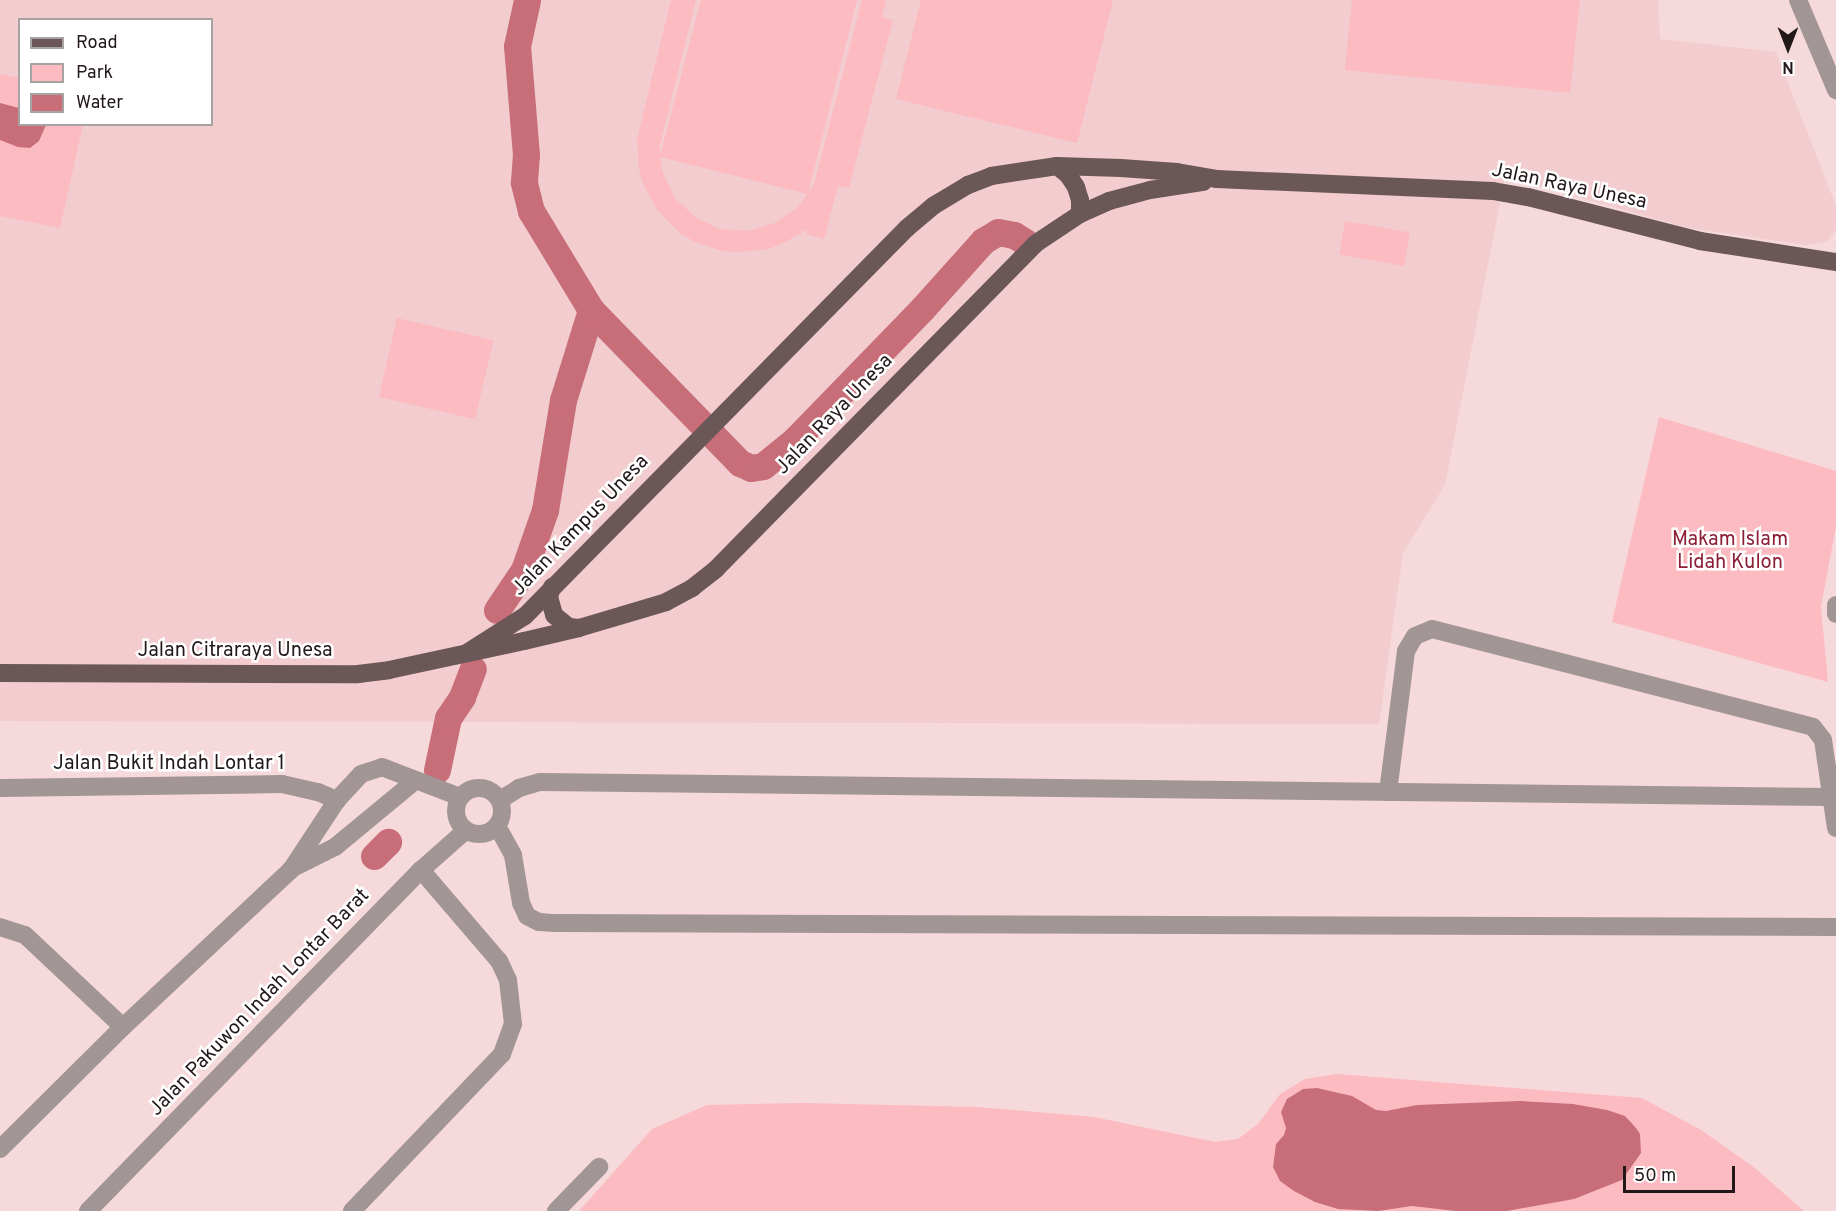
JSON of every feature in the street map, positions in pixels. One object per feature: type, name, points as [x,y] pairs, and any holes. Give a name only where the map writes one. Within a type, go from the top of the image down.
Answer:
[{"type":"main road","name":"Jalan Raya Unesa","points":[[716,420],[907,228],[933,206],[968,185],[991,176],[1024,169],[1057,166],[1151,170],[1217,179],[1493,191],[1528,197],[1700,241],[1836,262]]},
{"type":"main road","points":[[1057,166],[1068,175],[1076,187],[1080,200],[1080,214]]},
{"type":"main road","name":"Jalan Raya Unesa","points":[[468,652],[579,628],[666,602],[692,588],[716,569],[1035,244],[1080,214],[1130,194],[1217,179]]},
{"type":"main road","name":"Jalan Kampus Unesa","points":[[468,652],[525,616],[716,420]]},
{"type":"main road","points":[[552,587],[549,597],[554,615],[569,627],[579,628]]},
{"type":"main road","name":"Jalan Citraraya Unesa","points":[[0,674],[358,674],[389,670],[468,652]]},
{"type":"street","points":[[1798,0],[1836,90]]},
{"type":"street","points":[[1836,605],[1836,614]]},
{"type":"street","points":[[1389,792],[1406,651],[1414,636],[1432,629],[1813,727],[1823,740],[1836,828]]},
{"type":"street","points":[[0,1149],[123,1027],[291,870],[336,800],[356,778],[372,769],[382,767],[460,797],[478,788],[491,790],[500,800],[502,814],[497,826],[483,834],[466,830],[460,825],[456,814],[460,797]]},
{"type":"street","points":[[291,870],[334,847],[416,780]]},
{"type":"street","points":[[500,800],[519,788],[540,782],[1831,797]]},
{"type":"street","name":"Jalan Bukit Indah Lontar 1","points":[[0,788],[282,784],[318,792],[336,800]]},
{"type":"street","points":[[497,826],[513,855],[521,903],[527,916],[539,922],[1836,927]]},
{"type":"street","name":"Jalan Pakuwon Indah Lontar Barat","points":[[88,1211],[421,870],[466,830]]},
{"type":"street","points":[[352,1211],[502,1054],[513,1024],[508,980],[499,962],[421,870]]},
{"type":"street","points":[[0,927],[25,935],[123,1027]]},
{"type":"street","points":[[556,1211],[599,1167]]},
{"type":"shaded area","points":[[0,0],[1658,0],[1660,39],[1776,52],[1836,206],[1836,230],[1826,242],[1806,245],[1689,228],[1505,177],[1445,485],[1403,553],[1379,724],[0,721]]},
{"type":"green space","points":[[671,0],[696,0],[660,145],[660,156],[701,0],[857,0],[808,193],[814,184],[862,0],[886,0],[882,17],[893,20],[849,188],[838,186],[824,239],[806,234],[807,229],[769,249],[738,252],[722,251],[693,241],[680,233],[658,211],[643,184],[639,169],[637,139]],"holes":[[[660,157],[807,194],[798,207],[775,223],[748,231],[720,229],[695,217],[675,198],[663,173]]]},
{"type":"green space","points":[[921,0],[1113,0],[1077,143],[896,99]]},
{"type":"green space","points":[[1352,0],[1580,0],[1570,93],[1345,70]]},
{"type":"green space","points":[[0,74],[18,78],[18,126],[83,126],[60,228],[0,216]]},
{"type":"green space","points":[[1345,221],[1410,232],[1404,266],[1339,254]]},
{"type":"green space","points":[[397,318],[493,340],[475,419],[379,397]]},
{"type":"green space","name":"Makam Islam Lidah Kulon","points":[[1659,417],[1836,471],[1836,526],[1821,607],[1828,682],[1612,622]]},
{"type":"green space","points":[[1336,1074],[1642,1098],[1701,1130],[1755,1168],[1804,1211],[579,1211],[652,1129],[707,1105],[804,1103],[977,1107],[1094,1117],[1215,1142],[1238,1139],[1258,1124],[1280,1094],[1305,1079]]},
{"type":"water","points":[[0,103],[18,108],[18,126],[46,126],[39,141],[30,148],[18,147],[0,140]]},
{"type":"water","points":[[1317,1088],[1352,1096],[1376,1110],[1386,1111],[1417,1105],[1520,1101],[1573,1104],[1607,1110],[1625,1116],[1636,1128],[1640,1134],[1641,1153],[1622,1180],[1574,1199],[1507,1211],[1456,1211],[1412,1206],[1378,1211],[1338,1209],[1315,1202],[1294,1191],[1280,1181],[1273,1167],[1276,1144],[1284,1135],[1286,1128],[1281,1112],[1287,1099],[1303,1089]]},
{"type":"waterway","points":[[497,610],[524,570],[545,510],[563,400],[591,310],[531,211],[524,182],[526,155],[517,46],[527,0]]},
{"type":"waterway","points":[[591,310],[740,463],[751,468],[763,466],[795,440],[922,309],[983,241],[998,232],[1014,235],[1027,243]]},
{"type":"waterway","points":[[437,770],[448,718],[462,697],[473,669]]},
{"type":"waterway","points":[[374,856],[388,842]]}]
